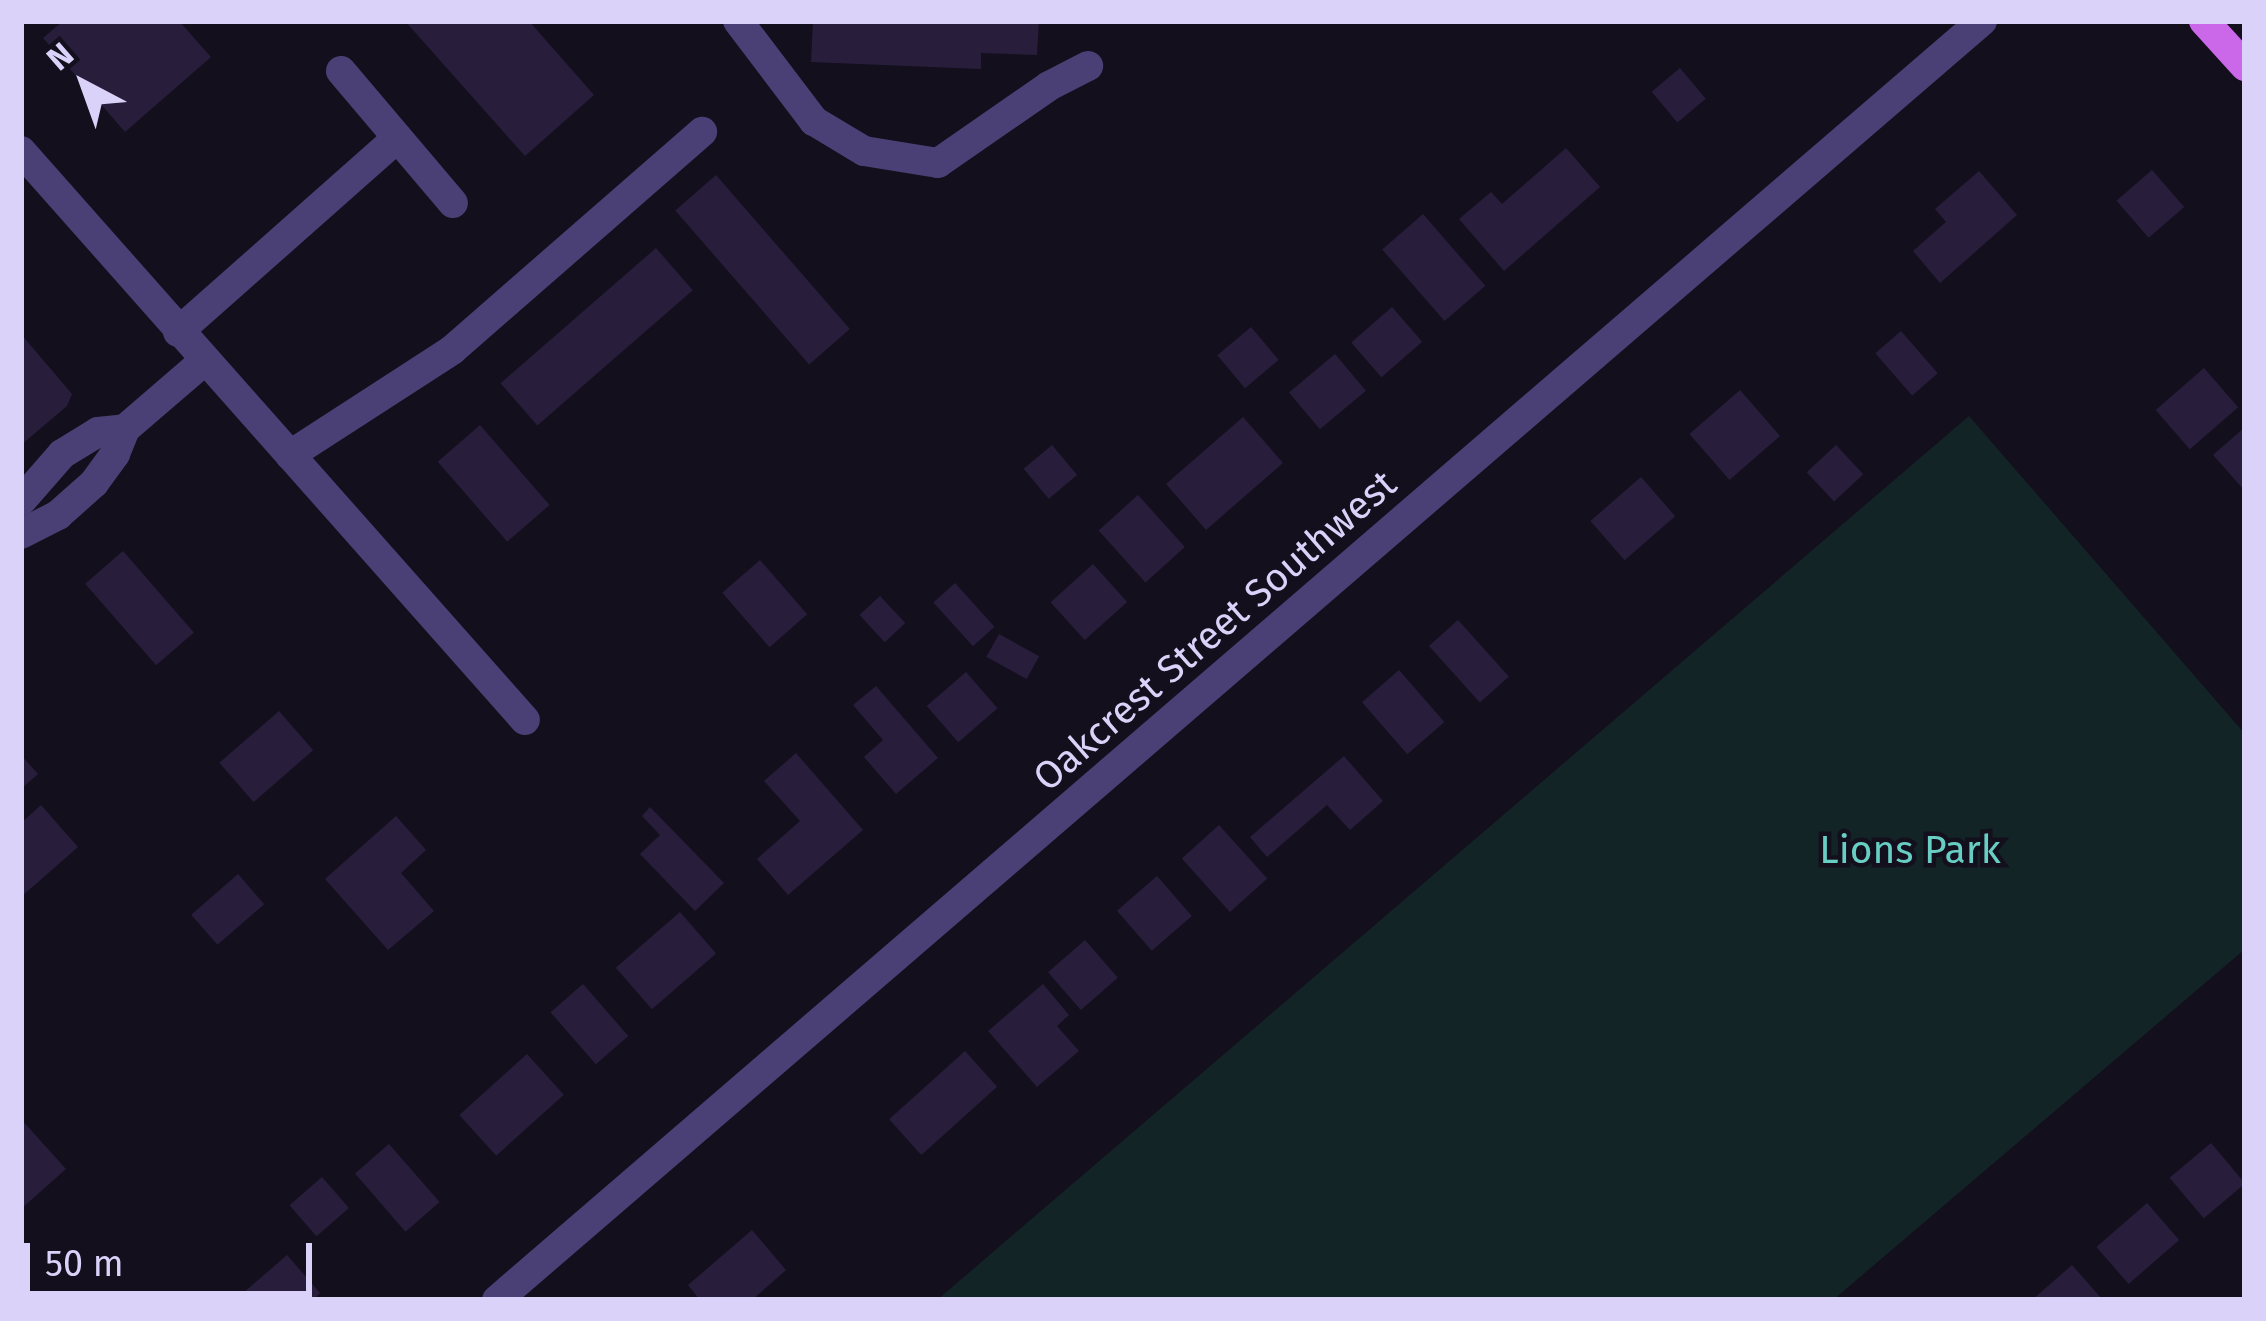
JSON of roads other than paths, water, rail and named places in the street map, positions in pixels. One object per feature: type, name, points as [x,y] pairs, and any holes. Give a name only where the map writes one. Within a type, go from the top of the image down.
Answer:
[{"type":"main road","points":[[2204,21],[2245,65]]},
{"type":"street","points":[[738,21],[814,121],[864,151],[938,163],[1049,86],[1088,67]]},
{"type":"street","name":"Oakcrest Street Southwest","points":[[497,1300],[1982,21]]},
{"type":"street","points":[[340,71],[453,203]]},
{"type":"street","points":[[290,455],[452,350],[702,132]]},
{"type":"street","points":[[178,332],[398,138]]},
{"type":"street","points":[[21,151],[524,720]]},
{"type":"street","points":[[21,534],[58,514],[94,483],[125,428],[204,361]]},
{"type":"street","points":[[21,501],[62,454],[98,432],[125,428]]},
{"type":"park label","name":"Lions Park","points":[[1910,850]]}]
